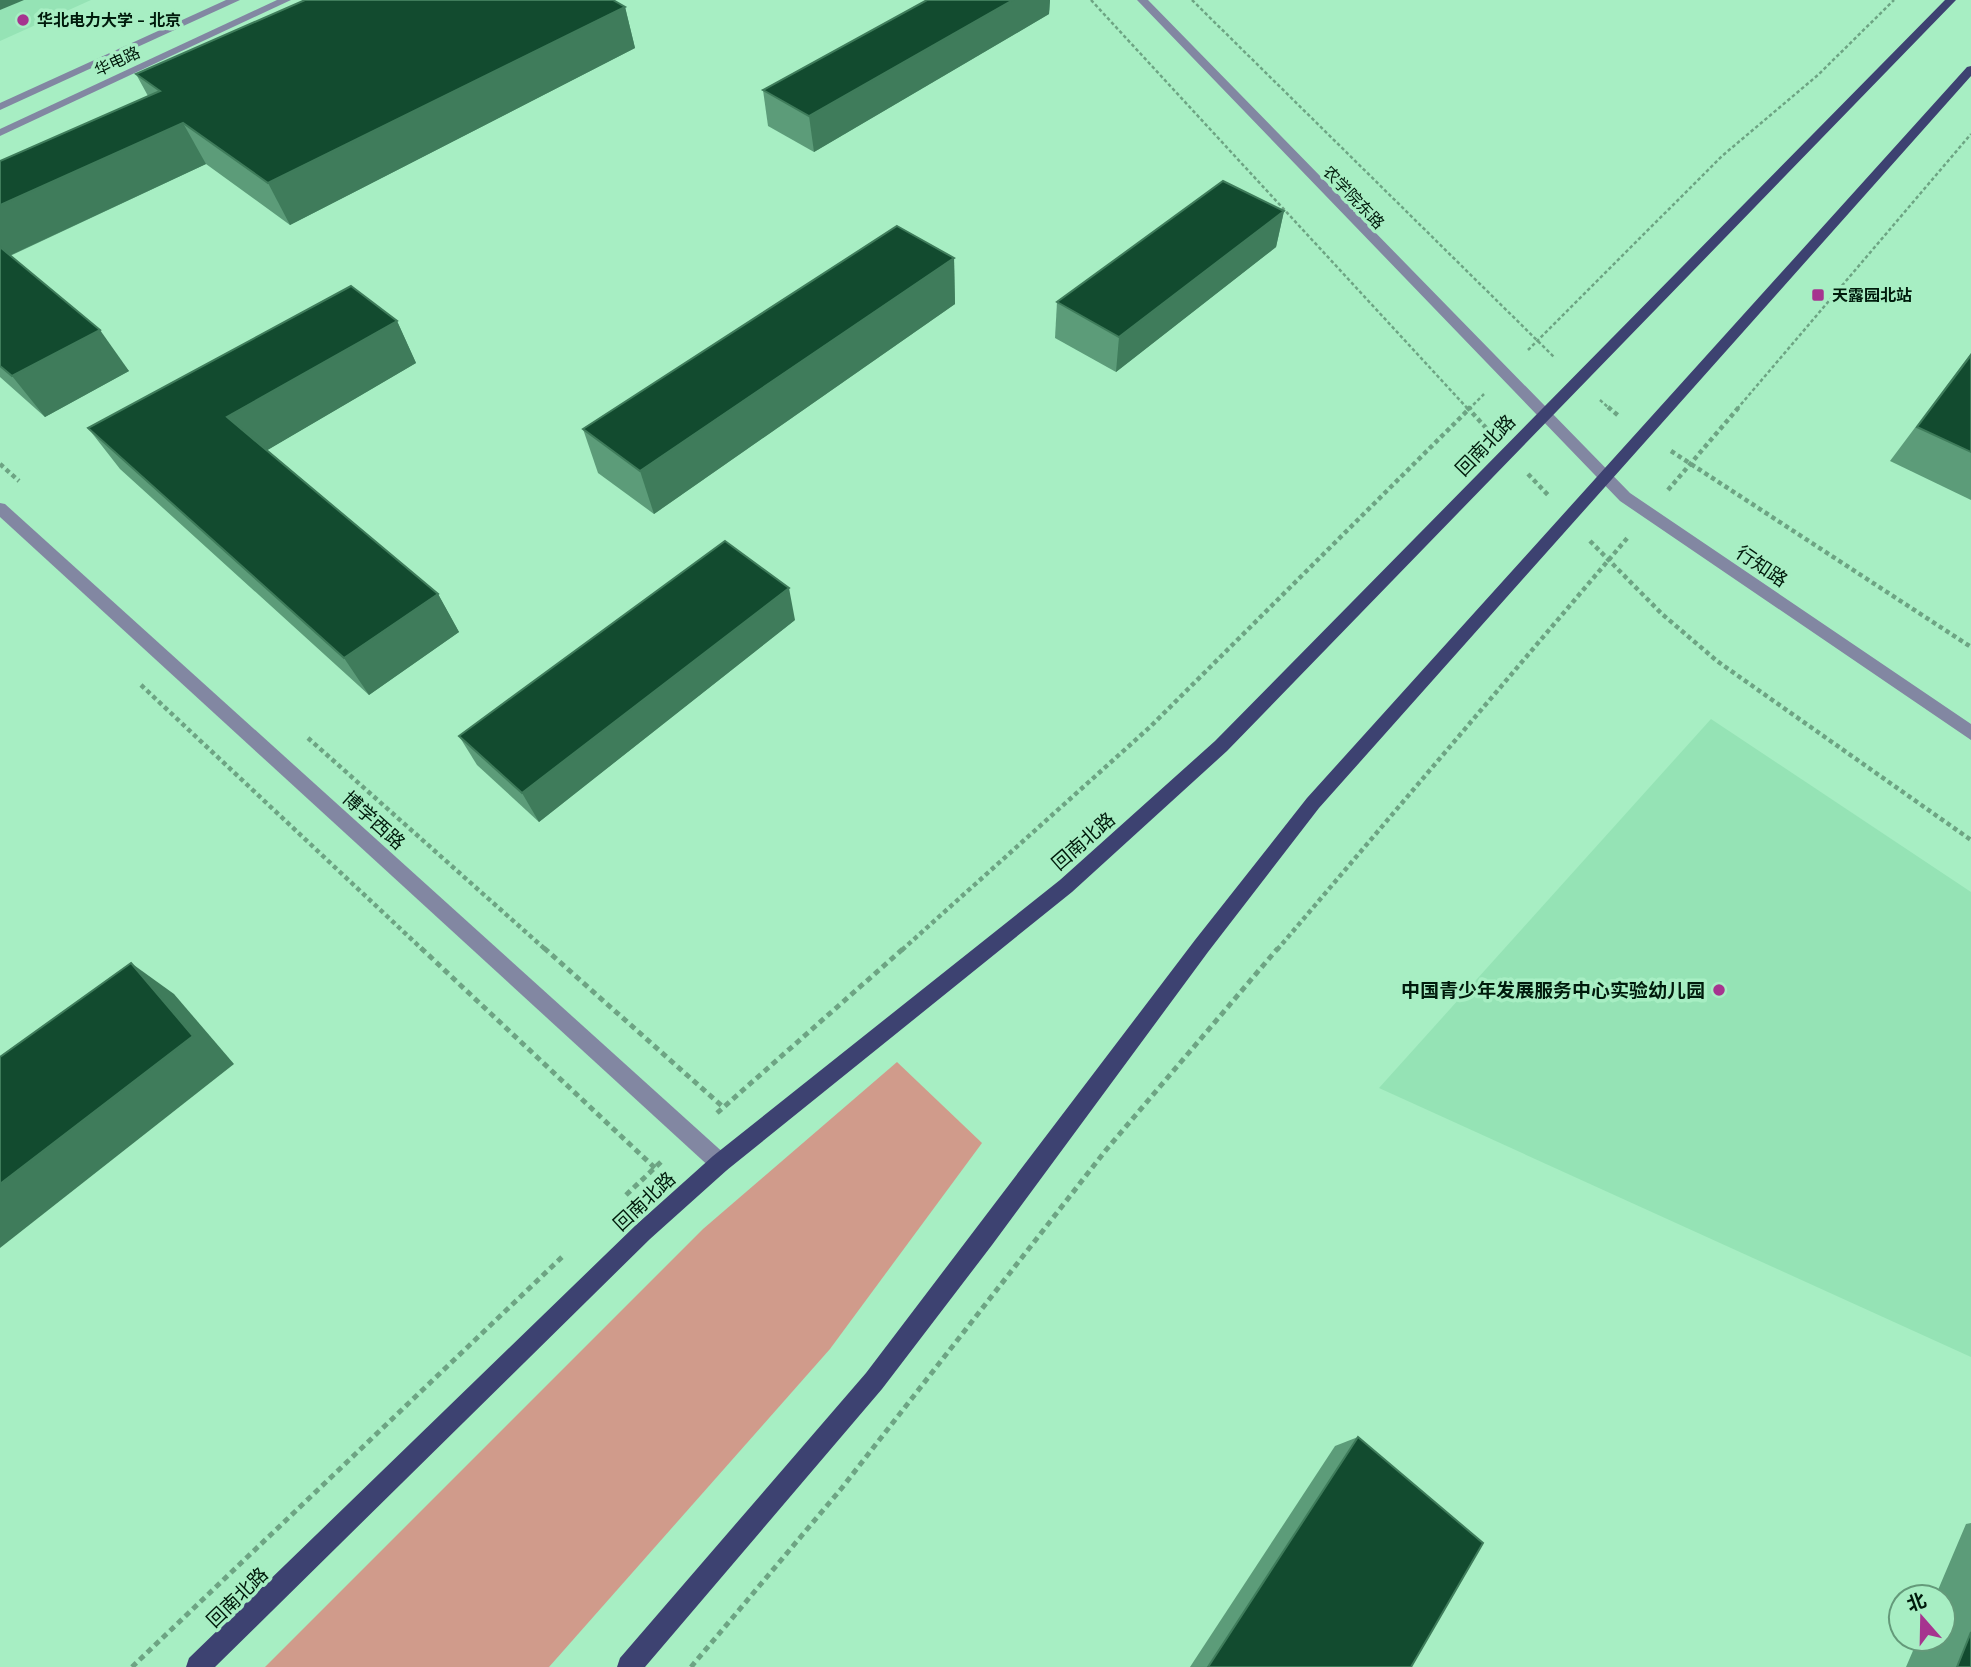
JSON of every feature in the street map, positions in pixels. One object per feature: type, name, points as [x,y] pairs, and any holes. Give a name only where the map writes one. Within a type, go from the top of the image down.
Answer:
[{"type":"main road","name":"回南北路","points":[[198,1667],[643,1232],[720,1163],[1066,886],[1221,746],[1951,0]]},
{"type":"main road","points":[[629,1667],[873,1382],[973,1252],[1232,901],[1313,803],[1971,69]]},
{"type":"street","name":"华电路","points":[[0,107],[235,0]]},
{"type":"street","name":"华电路","points":[[0,133],[286,0]]},
{"type":"street","name":"农学院东路","points":[[1142,0],[1544,416]]},
{"type":"street","name":"行知路","points":[[1544,416],[1604,479],[1648,514],[1971,733]]},
{"type":"street","name":"博学西路","points":[[0,508],[720,1163]]},
{"type":"path","points":[[1091,0],[1432,370]]},
{"type":"path","points":[[1192,0],[1502,307]]},
{"type":"path","points":[[1566,312],[1722,156],[1818,75],[1894,0]]},
{"type":"path","points":[[1720,429],[1971,134]]},
{"type":"path","points":[[1815,299],[1823,289]]},
{"type":"path","points":[[624,1197],[1131,745],[1437,441]]},
{"type":"path","points":[[0,464],[21,483]]},
{"type":"path","points":[[1772,517],[1971,647]]},
{"type":"path","points":[[691,1667],[841,1489],[1105,1150],[1593,578]]},
{"type":"path","points":[[1697,645],[1971,840]]},
{"type":"path","points":[[132,677],[654,1168]]},
{"type":"path","points":[[301,732],[723,1107]]},
{"type":"path","points":[[132,1667],[564,1254]]},
{"type":"shaded area","name":"华北电力大学 - 北京","points":[[0,0],[91,0],[0,41]]},
{"type":"shaded area","name":"中国青少年发展服务中心实验幼儿园","points":[[1711,719],[1971,892],[1971,1357],[1379,1088]]},
{"type":"shaded area","points":[[897,1062],[982,1143],[830,1349],[549,1667],[265,1667],[703,1229]]},
{"type":"building","points":[[305,0],[613,0],[625,7],[268,183],[183,123],[0,205],[0,161],[160,91],[136,74]]},
{"type":"building","points":[[927,0],[1013,0],[809,116],[763,90]]},
{"type":"building","points":[[1223,181],[1284,211],[1119,337],[1057,302]]},
{"type":"building","points":[[897,226],[954,258],[640,471],[583,429]]},
{"type":"building","points":[[0,247],[100,330],[12,376],[0,366]]},
{"type":"building","points":[[351,286],[397,321],[227,417],[438,594],[344,658],[88,428]]},
{"type":"building","points":[[1971,355],[1971,452],[1917,427]]},
{"type":"building","points":[[725,541],[789,588],[522,793],[459,736]]},
{"type":"building","points":[[131,963],[193,1036],[0,1184],[0,1057]]},
{"type":"building","points":[[1358,1437],[1483,1543],[1411,1667],[1208,1667]]},
{"type":"building","points":[[1971,1632],[1971,1667],[1957,1667]]},
{"type":"place","name":"华北电力大学 - 北京","points":[[23,20]]},
{"type":"place","name":"天露园北站","points":[[1818,295]]},
{"type":"place","name":"中国青少年发展服务中心实验幼儿园","points":[[1719,990]]}]
